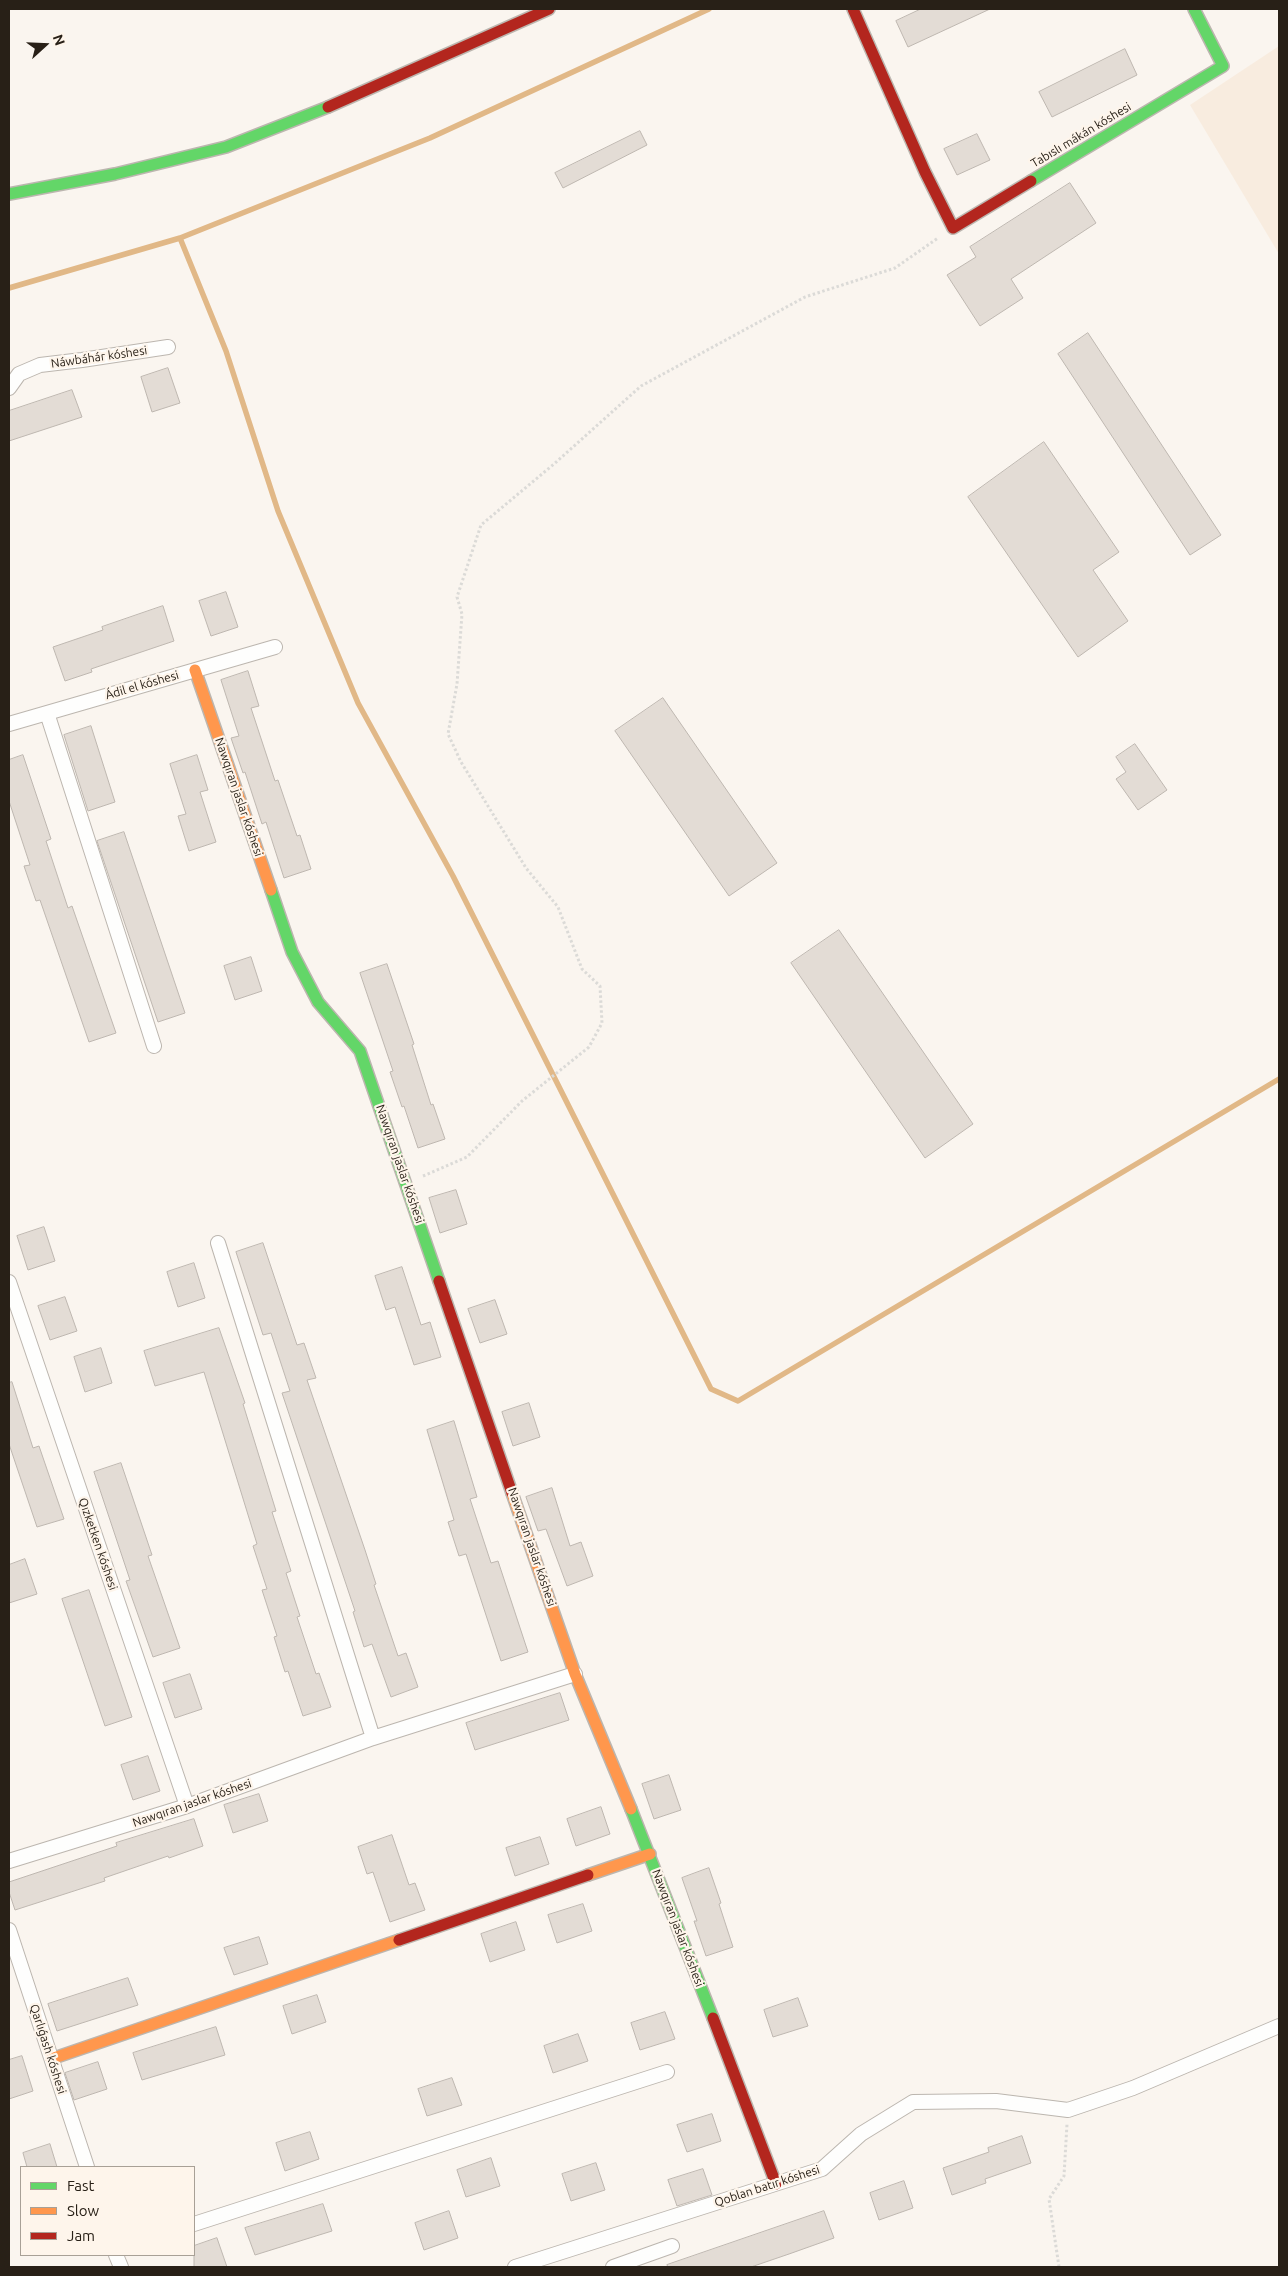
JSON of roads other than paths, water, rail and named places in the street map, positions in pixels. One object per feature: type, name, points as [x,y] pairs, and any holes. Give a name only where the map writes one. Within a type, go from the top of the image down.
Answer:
[{"type":"street","points":[[9,194],[115,174],[226,147],[345,100],[548,9]]},
{"type":"street","name":"Tabıslı mákán kóshesi","points":[[853,9],[925,172],[953,228],[1223,66],[1194,9]]},
{"type":"street","name":"Náwbáhár kóshesi","points":[[9,388],[19,374],[40,365],[168,346]]},
{"type":"street","name":"Ádil el kóshesi","points":[[9,724],[275,647]]},
{"type":"street","name":"Nawqıran jaslar kóshesi","points":[[195,670],[292,952],[318,1002],[360,1051],[576,1674],[650,1854],[776,2184]]},
{"type":"street","points":[[47,713],[154,1046]]},
{"type":"street","points":[[218,1243],[373,1738]]},
{"type":"street","name":"Qızketken kóshesi","points":[[9,1282],[186,1806]]},
{"type":"street","name":"Nawqıran jaslar kóshesi","points":[[9,1861],[186,1806],[373,1738],[576,1674]]},
{"type":"street","points":[[51,2059],[650,1854]]},
{"type":"street","name":"Qarlıǵash kóshesi","points":[[9,1930],[87,2166]]},
{"type":"street","name":"Qoblan batır kóshesi","points":[[515,2267],[822,2169],[861,2134],[913,2102],[996,2101],[1068,2110],[1133,2088],[1279,2026]]},
{"type":"street","points":[[195,2224],[667,2072]]},
{"type":"street","points":[[613,2267],[672,2246]]},
{"type":"waterway","points":[[9,288],[180,238],[430,138],[709,9]]},
{"type":"waterway","points":[[180,238],[226,351],[278,511],[358,703],[453,876],[711,1389],[738,1401],[1279,1079]]}]
